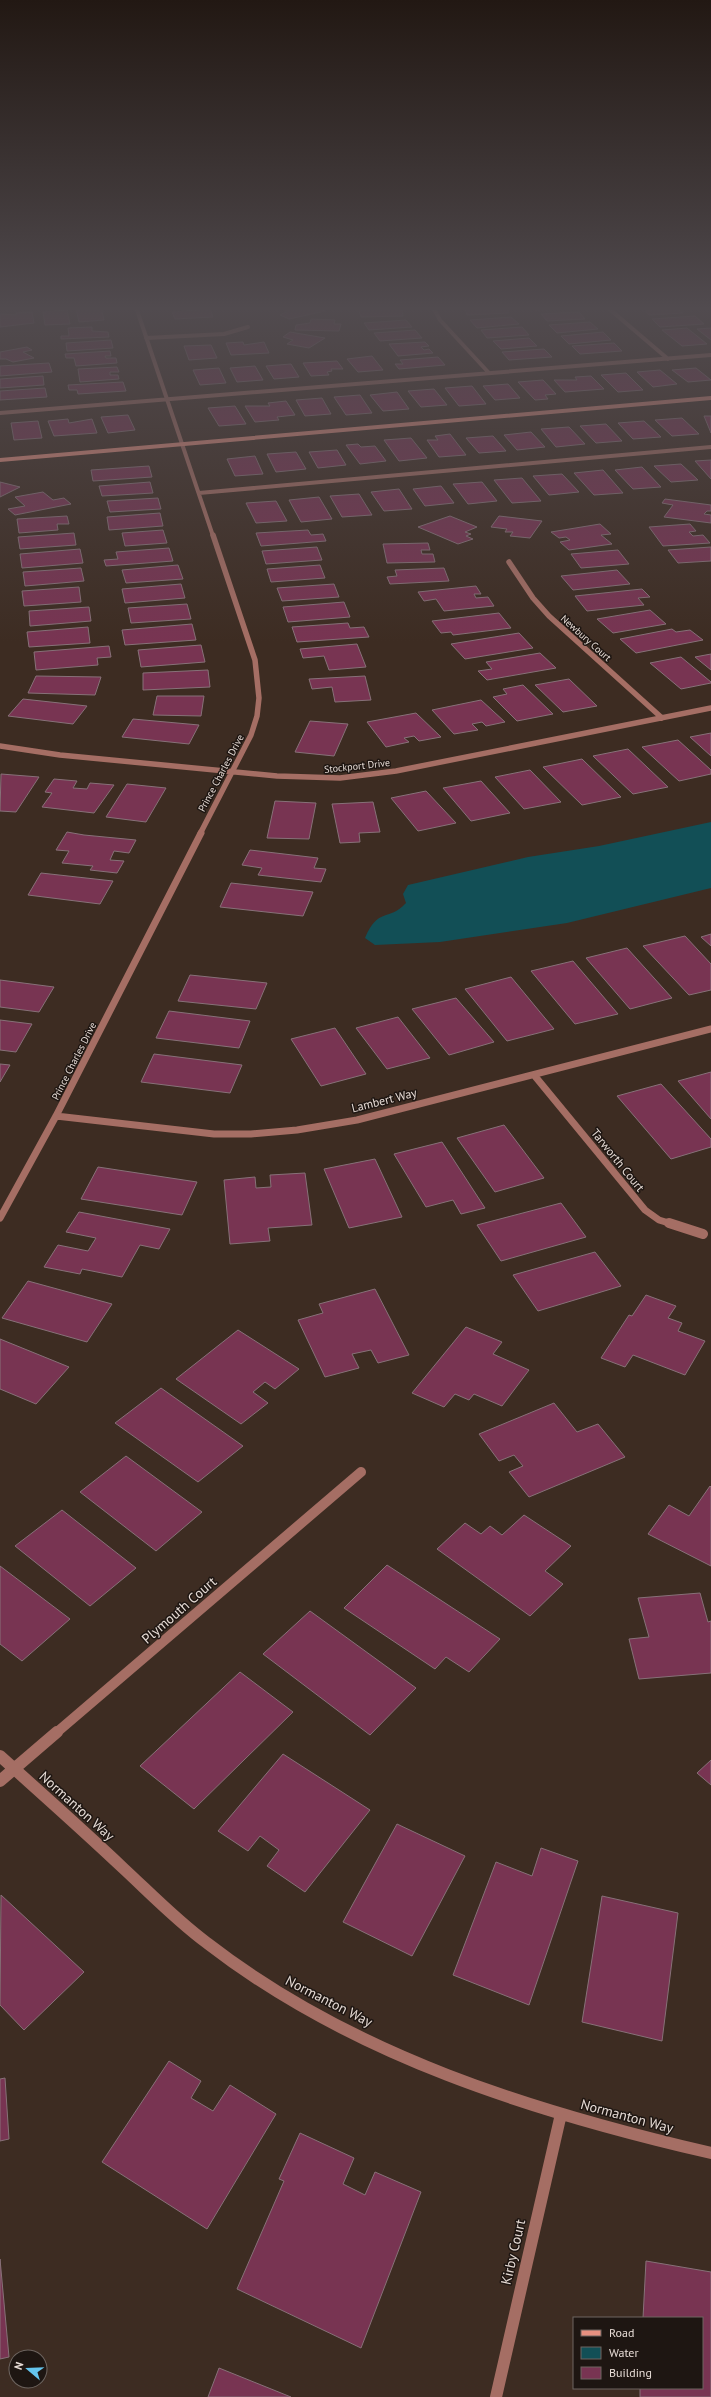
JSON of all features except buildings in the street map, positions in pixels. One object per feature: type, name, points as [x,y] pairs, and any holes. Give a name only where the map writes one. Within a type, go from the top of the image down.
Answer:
[{"type":"street","name":"Prince Charles Drive","points":[[0,1218],[20,1185],[56,1116],[256,722],[260,687],[255,660],[174,419]]},
{"type":"street","points":[[0,460],[472,419]]},
{"type":"street","points":[[199,493],[711,447]]},
{"type":"street","name":"Newbury Court","points":[[509,562],[533,598],[549,616],[662,718]]},
{"type":"street","name":"Stockport Drive","points":[[0,746],[54,755],[318,779],[376,775],[711,708]]},
{"type":"street","name":"Lambert Way","points":[[56,1116],[203,1133],[268,1133],[300,1130],[357,1120],[711,1029]]},
{"type":"street","name":"Tarworth Court","points":[[534,1075],[645,1210],[659,1220],[703,1234]]},
{"type":"street","name":"Plymouth Court","points":[[0,1781],[361,1472]]},
{"type":"street","name":"Normanton Way","points":[[0,1756],[215,1950],[258,1980],[305,2008],[393,2051],[450,2075],[561,2114],[711,2153]]},
{"type":"street","name":"Kirby Court","points":[[496,2397],[561,2114]]},
{"type":"water","points":[[711,822],[711,888],[567,923],[440,942],[375,945],[365,938],[374,922],[379,918],[400,909],[406,903],[403,894],[408,885],[528,857],[599,846]]}]
